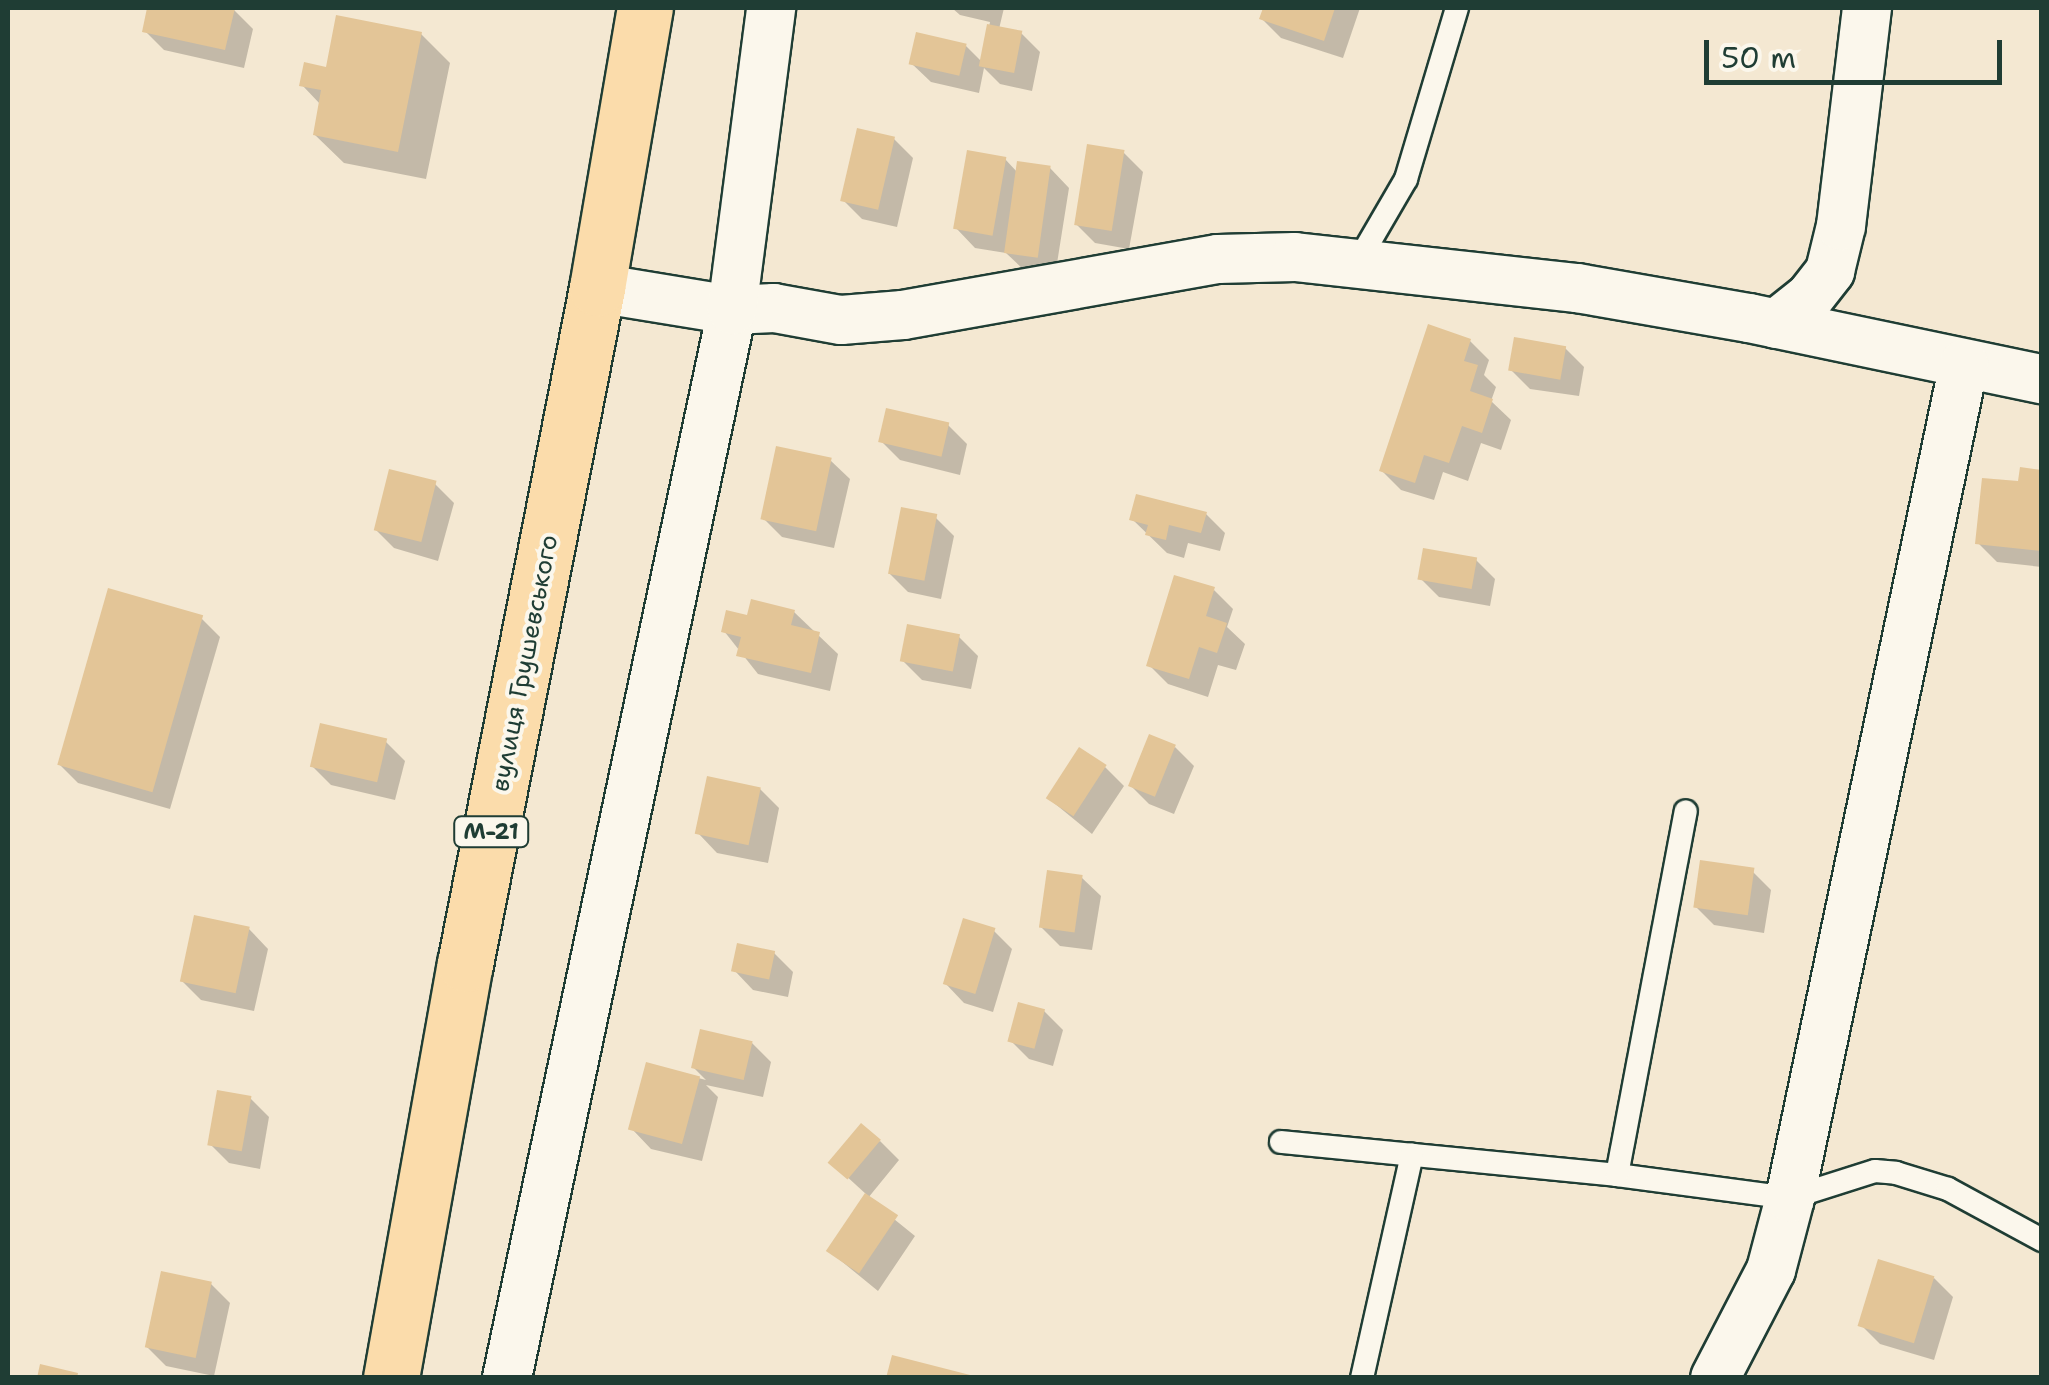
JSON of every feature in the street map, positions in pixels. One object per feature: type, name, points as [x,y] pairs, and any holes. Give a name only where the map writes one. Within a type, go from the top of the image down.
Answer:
[{"type":"highway","name":"вулиця Грушевського","points":[[390,1378],[465,964],[597,288],[645,8]]},
{"type":"street","points":[[507,1378],[732,310],[771,8]]},
{"type":"street","points":[[1776,324],[1810,297],[1830,271],[1848,176],[1867,8]]},
{"type":"street","points":[[597,288],[732,310],[774,308],[841,320],[903,315],[1218,259],[1295,258],[1577,288],[2042,379]]},
{"type":"street","points":[[1715,1378],[1771,1270],[1790,1198],[1964,364]]},
{"type":"lane","points":[[1356,265],[1406,178],[1457,8]]},
{"type":"lane","points":[[1617,1175],[1686,811]]},
{"type":"lane","points":[[1281,1142],[1617,1175],[1790,1198],[1874,1171],[1896,1173],[1948,1189],[2042,1240]]},
{"type":"lane","points":[[1362,1378],[1412,1154]]},
{"type":"building","points":[[147,8],[235,8],[225,50],[142,32]]},
{"type":"building","points":[[1263,8],[1335,8],[1324,41],[1259,19]]},
{"type":"building","points":[[336,15],[422,32],[398,152],[313,135],[321,90],[299,86],[304,62],[326,67]]},
{"type":"building","points":[[987,24],[1022,31],[1014,73],[979,66]]},
{"type":"building","points":[[916,32],[967,44],[959,76],[909,64]]},
{"type":"building","points":[[857,128],[895,137],[878,210],[840,201]]},
{"type":"building","points":[[1087,144],[1125,150],[1112,231],[1074,225]]},
{"type":"building","points":[[967,150],[1006,157],[993,236],[953,229]]},
{"type":"building","points":[[1017,161],[1051,166],[1038,258],[1004,253]]},
{"type":"building","points":[[1428,324],[1471,339],[1464,361],[1478,365],[1470,391],[1493,399],[1482,433],[1462,426],[1449,463],[1424,455],[1415,483],[1379,471]]},
{"type":"building","points":[[1514,337],[1566,346],[1560,380],[1508,370]]},
{"type":"building","points":[[886,408],[949,423],[941,457],[878,442]]},
{"type":"building","points":[[776,446],[832,458],[816,531],[760,519]]},
{"type":"building","points":[[2020,467],[2042,470],[2042,551],[1975,544],[1982,478],[2018,481]]},
{"type":"building","points":[[389,469],[437,481],[421,542],[374,530]]},
{"type":"building","points":[[1136,494],[1207,512],[1201,533],[1169,525],[1166,540],[1145,535],[1148,525],[1129,520]]},
{"type":"building","points":[[901,507],[937,514],[924,581],[888,574]]},
{"type":"building","points":[[1423,548],[1477,558],[1472,589],[1417,580]]},
{"type":"building","points":[[1174,575],[1215,587],[1206,616],[1227,623],[1217,653],[1199,647],[1189,679],[1146,666]]},
{"type":"building","points":[[108,588],[203,615],[152,792],[57,765]]},
{"type":"building","points":[[751,599],[795,610],[791,625],[820,632],[811,673],[736,656],[741,637],[721,632],[726,610],[747,615]]},
{"type":"building","points":[[907,624],[960,634],[953,672],[900,661]]},
{"type":"building","points":[[320,723],[387,739],[377,782],[310,767]]},
{"type":"building","points":[[1149,734],[1176,745],[1155,797],[1128,786]]},
{"type":"building","points":[[1079,747],[1107,765],[1073,816],[1046,798]]},
{"type":"building","points":[[707,776],[761,787],[749,845],[695,834]]},
{"type":"building","points":[[1700,860],[1754,868],[1748,915],[1693,908]]},
{"type":"building","points":[[1047,870],[1083,875],[1075,932],[1039,927]]},
{"type":"building","points":[[194,915],[250,927],[236,993],[180,982]]},
{"type":"building","points":[[963,918],[996,928],[975,994],[943,984]]},
{"type":"building","points":[[737,943],[775,951],[769,979],[731,971]]},
{"type":"building","points":[[1018,1002],[1045,1009],[1034,1049],[1007,1042]]},
{"type":"building","points":[[700,1029],[753,1041],[744,1080],[691,1068]]},
{"type":"building","points":[[646,1062],[700,1076],[682,1144],[628,1130]]},
{"type":"building","points":[[217,1090],[251,1096],[242,1151],[207,1145]]},
{"type":"building","points":[[861,1123],[881,1140],[847,1180],[828,1163]]},
{"type":"building","points":[[865,1193],[898,1215],[859,1273],[826,1251]]},
{"type":"building","points":[[1878,1259],[1934,1276],[1914,1343],[1858,1326]]},
{"type":"building","points":[[161,1271],[212,1282],[196,1358],[145,1347]]},
{"type":"building","points":[[892,1355],[974,1376],[974,1378],[886,1378]]},
{"type":"building","points":[[40,1364],[78,1373],[77,1378],[37,1378]]}]
